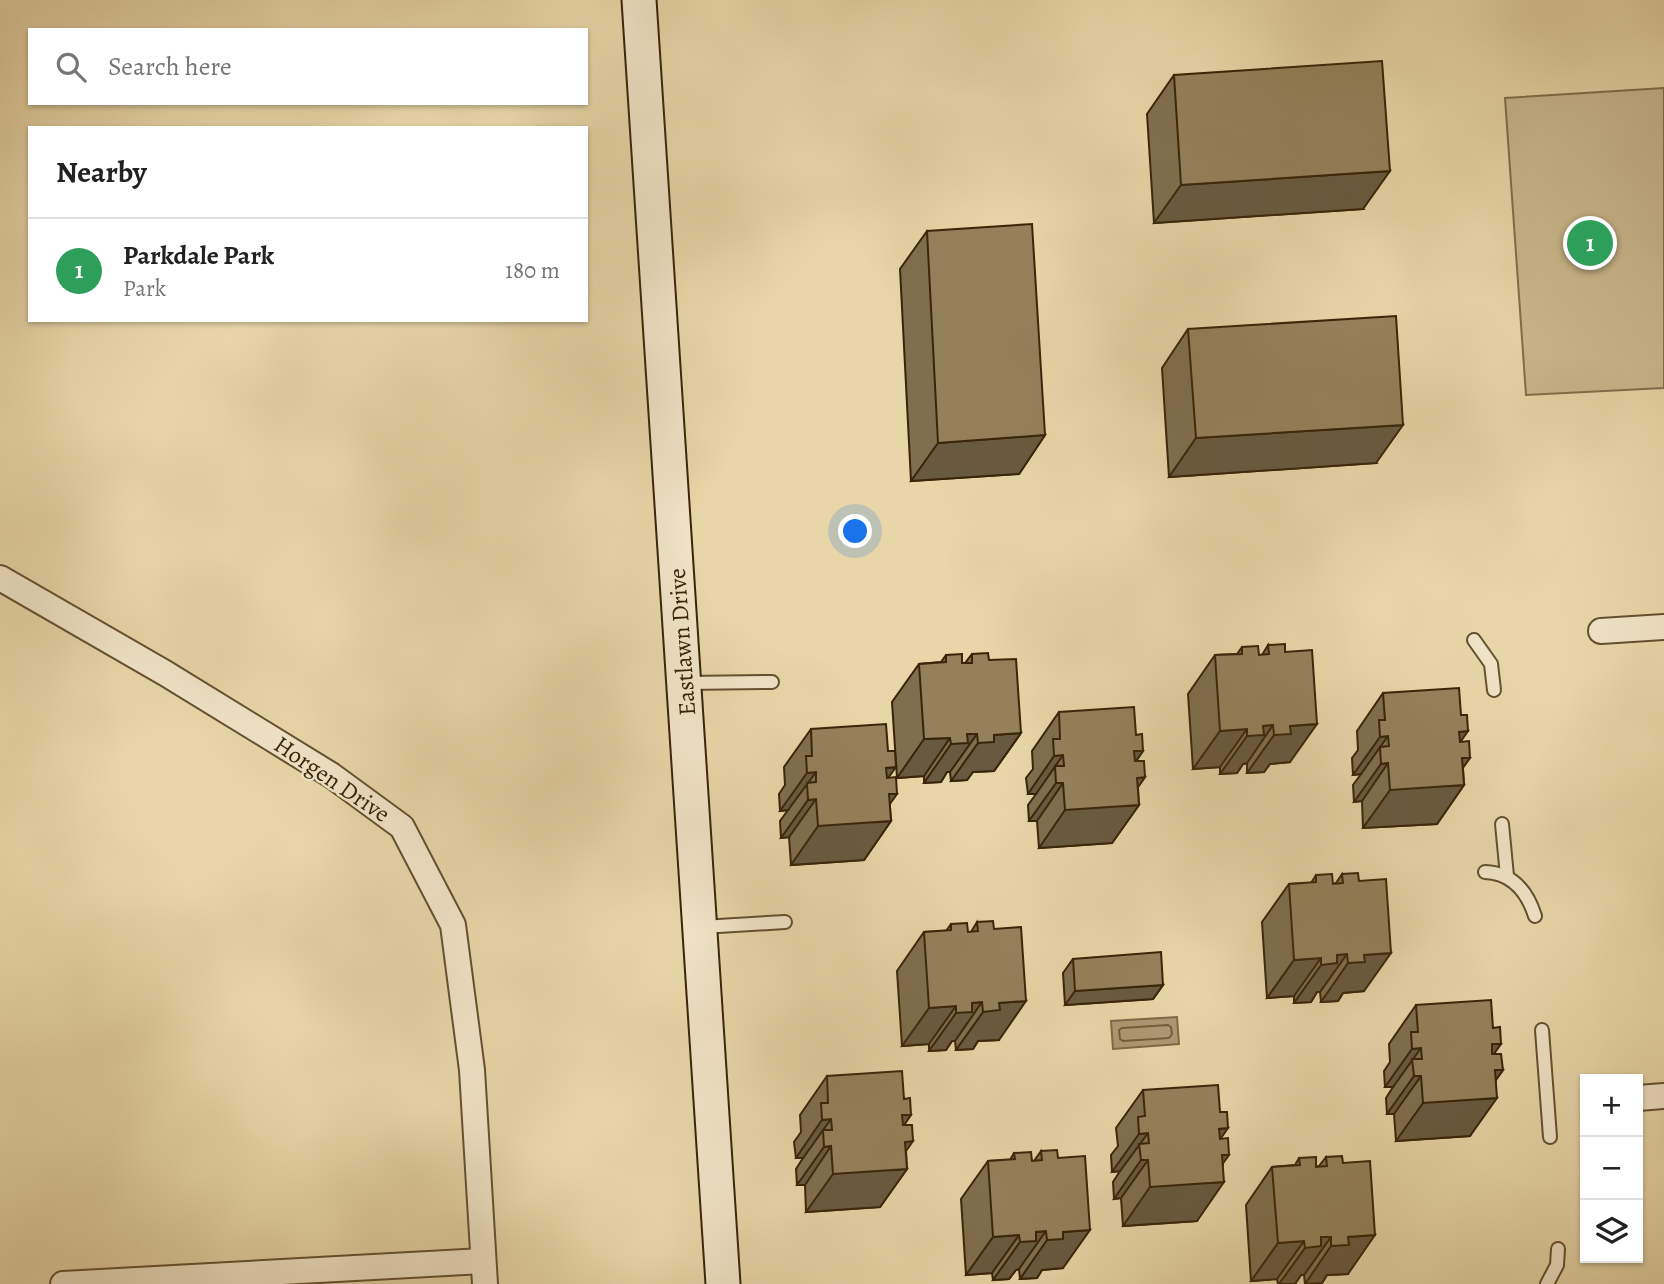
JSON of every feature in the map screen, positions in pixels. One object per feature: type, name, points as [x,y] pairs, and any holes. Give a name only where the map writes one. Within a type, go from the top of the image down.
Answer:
[{"type":"street","name":"Eastlawn Drive","points":[[639,0],[723,1284]]},
{"type":"street","name":"Horgen Drive","points":[[0,578],[165,673],[331,775],[402,827],[453,925],[472,1070],[484,1272]]},
{"type":"street","points":[[1601,631],[1664,626]]},
{"type":"street","points":[[1643,1098],[1664,1096]]},
{"type":"street","points":[[63,1284],[484,1272]]},
{"type":"lane","points":[[1475,640],[1491,664],[1494,690]]},
{"type":"lane","points":[[684,683],[772,682]]},
{"type":"lane","points":[[1502,824],[1507,876]]},
{"type":"lane","points":[[1485,872],[1507,876],[1519,885],[1530,900],[1535,916]]},
{"type":"lane","points":[[701,927],[785,922]]},
{"type":"lane","points":[[1542,1030],[1550,1137]]},
{"type":"lane","points":[[1547,1284],[1557,1265],[1558,1249]]},
{"type":"shaded area","points":[[1664,88],[1664,388],[1526,395],[1505,98]]},
{"type":"water","points":[[1177,1017],[1179,1044],[1113,1049],[1111,1021]]},
{"type":"building","points":[[1382,61],[1390,171],[1181,185],[1174,75]]},
{"type":"building","points":[[1032,224],[1045,435],[938,443],[927,231]]},
{"type":"building","points":[[1396,316],[1403,425],[1196,438],[1188,329]]},
{"type":"building","points":[[1285,644],[1285,652],[1312,650],[1317,724],[1290,726],[1291,734],[1274,735],[1273,725],[1263,726],[1264,735],[1247,736],[1247,729],[1220,731],[1215,655],[1242,654],[1242,647],[1258,646],[1259,655],[1269,654],[1268,645]]},
{"type":"building","points":[[988,653],[989,660],[1016,659],[1021,733],[994,735],[994,742],[978,743],[977,734],[967,734],[968,743],[951,744],[950,738],[924,739],[919,664],[946,662],[946,655],[962,654],[962,663],[972,663],[972,654]]},
{"type":"building","points":[[1459,688],[1461,715],[1467,715],[1468,731],[1459,732],[1460,742],[1469,741],[1470,758],[1462,758],[1464,785],[1390,790],[1388,763],[1381,764],[1380,747],[1389,746],[1388,736],[1380,737],[1379,720],[1385,720],[1383,693]]},
{"type":"building","points":[[1134,707],[1136,735],[1142,734],[1143,751],[1134,751],[1135,761],[1144,761],[1145,777],[1137,778],[1139,805],[1065,810],[1063,783],[1056,783],[1055,766],[1064,766],[1063,755],[1054,756],[1053,739],[1060,739],[1059,712]]},
{"type":"building","points":[[886,724],[888,751],[895,751],[896,767],[886,768],[887,778],[896,777],[897,794],[889,794],[891,821],[818,826],[816,799],[808,800],[807,783],[816,782],[816,772],[807,773],[806,756],[812,756],[811,729]]},
{"type":"building","points":[[1358,873],[1359,881],[1386,879],[1391,953],[1364,955],[1365,962],[1348,963],[1347,954],[1337,955],[1337,963],[1321,965],[1321,958],[1294,960],[1289,884],[1316,882],[1316,875],[1332,874],[1333,884],[1343,883],[1342,874]]},
{"type":"building","points":[[993,921],[994,929],[1021,927],[1026,1001],[999,1003],[1000,1010],[983,1012],[982,1002],[972,1003],[972,1012],[956,1013],[956,1006],[929,1008],[924,932],[951,930],[951,924],[967,923],[968,932],[978,931],[977,922]]},
{"type":"building","points":[[1161,952],[1163,985],[1075,991],[1073,959]]},
{"type":"building","points":[[1491,1000],[1493,1028],[1500,1027],[1501,1044],[1492,1044],[1492,1054],[1501,1054],[1503,1070],[1495,1070],[1497,1098],[1423,1103],[1421,1076],[1414,1076],[1412,1059],[1422,1059],[1421,1048],[1412,1049],[1411,1032],[1418,1032],[1416,1005]]},
{"type":"building","points":[[902,1071],[904,1099],[910,1098],[911,1115],[902,1115],[903,1125],[912,1125],[913,1141],[905,1142],[907,1169],[833,1174],[831,1146],[824,1147],[823,1130],[832,1130],[831,1119],[822,1120],[821,1103],[828,1103],[827,1076]]},
{"type":"building","points":[[1218,1085],[1220,1112],[1227,1112],[1228,1128],[1219,1129],[1220,1139],[1228,1138],[1229,1155],[1222,1155],[1224,1182],[1150,1187],[1148,1160],[1141,1160],[1139,1144],[1149,1143],[1148,1133],[1139,1134],[1138,1117],[1145,1116],[1143,1090]]},
{"type":"building","points":[[1057,1150],[1058,1158],[1085,1156],[1090,1230],[1063,1232],[1063,1239],[1047,1240],[1046,1231],[1036,1232],[1036,1241],[1020,1242],[1019,1235],[993,1237],[988,1161],[1015,1159],[1014,1153],[1031,1152],[1032,1161],[1042,1160],[1041,1151]]},
{"type":"building","points":[[1342,1156],[1343,1163],[1370,1161],[1375,1235],[1348,1237],[1349,1245],[1331,1246],[1331,1237],[1321,1237],[1321,1246],[1305,1248],[1304,1241],[1278,1243],[1272,1167],[1300,1165],[1299,1158],[1316,1157],[1316,1167],[1327,1166],[1326,1157]]},
{"type":"place","name":"Parkdale Park","points":[[1590,243]]}]
